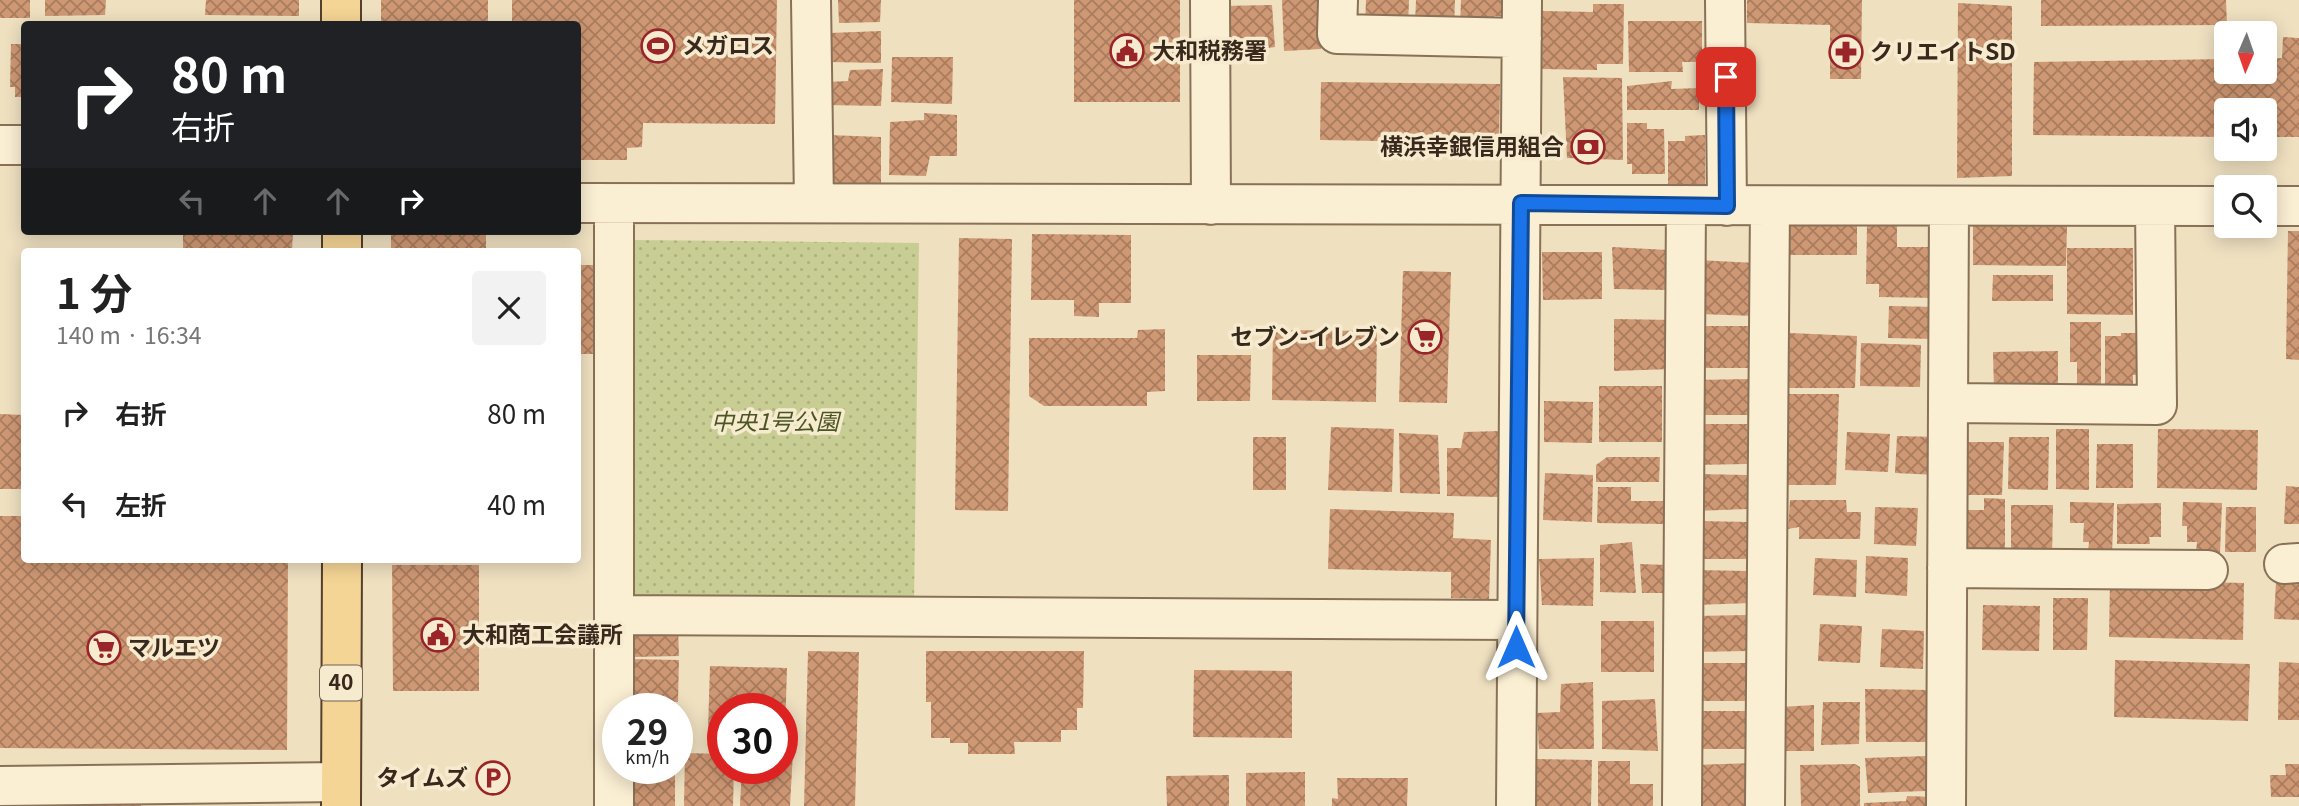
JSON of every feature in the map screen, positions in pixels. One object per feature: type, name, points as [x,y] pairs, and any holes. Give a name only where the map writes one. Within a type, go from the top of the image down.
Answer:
[{"type":"main road","points":[[341,0],[341,21]]},
{"type":"main road","name":"40","points":[[341,794],[342,563]]},
{"type":"street","points":[[811,0],[814,202]]},
{"type":"street","points":[[1209,0],[1212,205]]},
{"type":"street","points":[[1338,0],[1337,34],[1522,38]]},
{"type":"street","points":[[1516,806],[1515,620],[1522,0]]},
{"type":"street","points":[[1725,0],[1727,206]]},
{"type":"street","points":[[0,145],[21,145]]},
{"type":"street","points":[[614,806],[614,615],[596,204],[814,202],[2214,206]]},
{"type":"street","points":[[1682,806],[1686,205]]},
{"type":"street","points":[[1765,806],[1770,206]]},
{"type":"street","points":[[1948,403],[2157,405],[2155,206]]},
{"type":"street","points":[[2277,206],[2299,206]]},
{"type":"street","points":[[1945,806],[1949,207]]},
{"type":"street","points":[[1947,568],[2208,570]]},
{"type":"street","points":[[614,615],[1515,620]]},
{"type":"street","points":[[0,786],[341,794]]},
{"type":"green space","name":"中央1号公園","points":[[635,240],[919,243],[914,604],[631,600]]},
{"type":"building","points":[[0,0],[30,0],[30,18],[0,18]]},
{"type":"building","points":[[45,0],[106,0],[105,15],[45,16]]},
{"type":"building","points":[[206,0],[299,0],[299,16],[205,15]]},
{"type":"building","points":[[381,0],[488,0],[488,21],[381,21]]},
{"type":"building","points":[[512,0],[777,0],[775,124],[643,123],[642,147],[627,148],[627,160],[581,160],[581,21],[512,21]]},
{"type":"building","points":[[838,0],[881,0],[880,22],[839,23]]},
{"type":"building","name":"大和税務署","points":[[1074,0],[1180,0],[1180,102],[1074,102]]},
{"type":"building","points":[[1282,0],[1320,0],[1321,49],[1284,51]]},
{"type":"building","points":[[1366,0],[1409,0],[1408,26],[1365,26]]},
{"type":"building","points":[[1416,0],[1455,0],[1454,26],[1415,24]]},
{"type":"building","points":[[1461,0],[1507,0],[1506,16],[1494,16],[1494,28],[1460,27]]},
{"type":"building","name":"クリエイトSD","points":[[1747,0],[1862,0],[1861,79],[1830,79],[1830,25],[1747,23]]},
{"type":"building","points":[[2041,0],[2226,0],[2227,21],[2214,21],[2214,25],[2041,26]]},
{"type":"building","points":[[1958,3],[2012,6],[2012,176],[1957,178]]},
{"type":"building","points":[[1593,4],[1624,4],[1623,64],[1597,64],[1597,70],[1541,69],[1541,11],[1593,12]]},
{"type":"building","points":[[1272,5],[1275,47],[1226,54],[1222,6]]},
{"type":"building","points":[[1628,21],[1702,21],[1702,62],[1682,62],[1683,72],[1629,72]]},
{"type":"building","points":[[881,31],[881,63],[829,62],[830,33]]},
{"type":"building","points":[[2283,37],[2299,38],[2299,137],[2277,137],[2277,98],[2214,98],[2214,137],[2033,135],[2034,62],[2214,59],[2214,84],[2277,84],[2277,58],[2282,58]]},
{"type":"building","points":[[11,44],[21,44],[21,97],[15,97],[15,87],[10,87]]},
{"type":"building","points":[[892,57],[953,57],[952,104],[891,102]]},
{"type":"building","points":[[883,69],[881,106],[825,105],[827,82],[848,81],[850,70]]},
{"type":"building","points":[[1563,77],[1622,78],[1623,160],[1567,158]]},
{"type":"building","points":[[1672,81],[1671,89],[1699,88],[1699,110],[1627,110],[1627,86]]},
{"type":"building","points":[[1321,82],[1500,84],[1499,143],[1320,140]]},
{"type":"building","points":[[924,113],[957,115],[957,156],[930,156],[926,176],[889,175],[890,122],[924,120]]},
{"type":"building","points":[[1627,123],[1647,123],[1647,129],[1664,129],[1665,174],[1632,174],[1632,164],[1627,164]]},
{"type":"building","points":[[828,135],[881,137],[881,187],[827,186]]},
{"type":"building","points":[[1705,135],[1705,185],[1668,185],[1668,141],[1685,141],[1685,136]]},
{"type":"building","points":[[1857,223],[1857,255],[1788,255],[1788,224]]},
{"type":"building","points":[[1867,225],[1897,226],[1897,247],[1936,247],[1936,298],[1879,297],[1879,284],[1866,284]]},
{"type":"building","points":[[1973,226],[2067,226],[2066,266],[1973,265]]},
{"type":"building","points":[[2288,231],[2299,231],[2299,360],[2286,359]]},
{"type":"building","points":[[1032,234],[1131,235],[1131,303],[1099,303],[1099,317],[1074,316],[1074,300],[1031,300]]},
{"type":"building","points":[[183,235],[293,235],[292,248],[183,248]]},
{"type":"building","points":[[391,235],[486,235],[486,248],[391,248]]},
{"type":"building","points":[[959,238],[1012,239],[1008,511],[955,510]]},
{"type":"building","points":[[1612,247],[1668,250],[1666,290],[1614,289]]},
{"type":"building","points":[[2067,248],[2133,248],[2133,315],[2067,314]]},
{"type":"building","points":[[1542,252],[1602,252],[1602,299],[1543,300]]},
{"type":"building","points":[[1697,260],[1756,263],[1755,316],[1699,314]]},
{"type":"building","points":[[581,265],[594,265],[594,354],[581,354]]},
{"type":"building","name":"セブン-イレブン","points":[[1403,271],[1451,272],[1447,403],[1399,402]]},
{"type":"building","points":[[1993,275],[2053,275],[2053,301],[1992,301]]},
{"type":"building","points":[[1889,306],[1937,307],[1936,339],[1888,338]]},
{"type":"building","points":[[1614,319],[1673,320],[1672,369],[1614,371]]},
{"type":"building","points":[[2070,322],[2101,322],[2101,387],[2077,387],[2077,362],[2070,362]]},
{"type":"building","points":[[1694,326],[1754,326],[1752,368],[1698,368]]},
{"type":"building","points":[[1165,329],[1165,391],[1147,392],[1147,406],[1044,406],[1029,396],[1029,338],[1137,338],[1138,330]]},
{"type":"building","points":[[1273,330],[1377,331],[1376,402],[1272,400]]},
{"type":"building","points":[[1790,333],[1857,336],[1855,388],[1788,388]]},
{"type":"building","points":[[2121,333],[2143,333],[2143,375],[2133,375],[2133,385],[2105,385],[2105,336],[2121,336]]},
{"type":"building","points":[[1861,343],[1921,345],[1920,387],[1860,386]]},
{"type":"building","points":[[2058,351],[2058,388],[1994,390],[1993,352]]},
{"type":"building","points":[[1197,355],[1251,355],[1250,401],[1197,401]]},
{"type":"building","points":[[1750,379],[1750,415],[1696,415],[1695,380]]},
{"type":"building","points":[[1599,386],[1662,386],[1662,442],[1599,442]]},
{"type":"building","points":[[1787,394],[1839,394],[1836,485],[1788,485]]},
{"type":"building","points":[[1544,401],[1593,402],[1592,443],[1544,442]]},
{"type":"building","points":[[0,414],[21,415],[21,489],[0,489]]},
{"type":"building","points":[[1695,424],[1747,424],[1747,464],[1695,465]]},
{"type":"building","points":[[1331,427],[1394,429],[1392,492],[1328,490]]},
{"type":"building","points":[[2056,429],[2089,429],[2089,490],[2056,489]]},
{"type":"building","points":[[2158,429],[2258,430],[2257,490],[2157,488]]},
{"type":"building","points":[[1501,431],[1499,497],[1447,496],[1447,448],[1461,448],[1464,432]]},
{"type":"building","points":[[1847,432],[1890,434],[1888,472],[1845,470]]},
{"type":"building","points":[[1399,433],[1438,435],[1440,494],[1400,493]]},
{"type":"building","points":[[1897,436],[1939,437],[1937,475],[1895,473]]},
{"type":"building","points":[[1253,437],[1286,437],[1286,490],[1253,490]]},
{"type":"building","points":[[2009,437],[2049,437],[2048,490],[2008,489]]},
{"type":"building","points":[[1966,442],[2004,442],[2002,495],[1965,495]]},
{"type":"building","points":[[2097,444],[2133,444],[2133,488],[2096,488]]},
{"type":"building","points":[[1607,457],[1660,457],[1659,482],[1596,482],[1596,465]]},
{"type":"building","points":[[1545,473],[1593,475],[1592,522],[1543,520]]},
{"type":"building","points":[[1696,474],[1748,475],[1748,509],[1695,511]]},
{"type":"building","points":[[2286,486],[2299,487],[2299,524],[2284,524]]},
{"type":"building","points":[[1598,487],[1631,487],[1631,501],[1663,501],[1663,524],[1597,523]]},
{"type":"building","points":[[1984,498],[2005,499],[2005,553],[1966,553],[1965,510],[1984,510]]},
{"type":"building","points":[[1790,500],[1846,500],[1847,512],[1861,512],[1860,539],[1799,539],[1799,527],[1788,529]]},
{"type":"building","points":[[2070,502],[2114,503],[2112,553],[2088,553],[2089,542],[2083,542],[2084,523],[2070,523]]},
{"type":"building","points":[[2183,502],[2222,503],[2220,554],[2196,553],[2197,542],[2187,542],[2187,526],[2182,526]]},
{"type":"building","points":[[2161,503],[2161,537],[2149,537],[2150,544],[2117,544],[2117,504]]},
{"type":"building","points":[[2011,505],[2053,505],[2052,558],[2011,558]]},
{"type":"building","points":[[1875,507],[1918,508],[1916,546],[1874,544]]},
{"type":"building","points":[[2226,507],[2256,507],[2256,552],[2225,552]]},
{"type":"building","points":[[1330,509],[1454,513],[1453,538],[1491,540],[1489,599],[1451,598],[1451,572],[1328,569]]},
{"type":"building","points":[[0,516],[21,516],[21,563],[288,563],[287,750],[0,748]]},
{"type":"building","points":[[1699,521],[1748,522],[1749,559],[1697,559]]},
{"type":"building","points":[[1632,542],[1636,593],[1600,592],[1600,545]]},
{"type":"building","points":[[1866,556],[1908,558],[1907,596],[1865,593]]},
{"type":"building","points":[[1594,558],[1593,606],[1542,605],[1539,559]]},
{"type":"building","points":[[1815,558],[1857,560],[1856,597],[1813,595]]},
{"type":"building","points":[[1640,564],[1667,565],[1669,593],[1642,593]]},
{"type":"building","points":[[392,565],[479,565],[479,691],[393,691]]},
{"type":"building","points":[[1696,570],[1748,571],[1751,603],[1695,605]]},
{"type":"building","points":[[2110,580],[2244,583],[2243,640],[2109,637]]},
{"type":"building","points":[[2276,581],[2299,582],[2299,620],[2274,619]]},
{"type":"building","points":[[2053,598],[2088,598],[2087,650],[2053,650]]},
{"type":"building","points":[[1983,605],[2040,606],[2039,651],[1982,650]]},
{"type":"building","points":[[1746,615],[1747,651],[1695,652],[1696,616]]},
{"type":"building","points":[[1601,621],[1654,621],[1654,672],[1601,672]]},
{"type":"building","points":[[1820,624],[1862,626],[1860,663],[1818,661]]},
{"type":"building","points":[[678,628],[679,656],[633,657],[632,629]]},
{"type":"building","points":[[1882,629],[1924,631],[1923,669],[1880,667]]},
{"type":"building","points":[[808,651],[859,652],[855,806],[804,806]]},
{"type":"building","points":[[926,651],[1084,651],[1083,708],[1077,708],[1077,730],[1061,730],[1061,742],[1014,742],[1015,754],[968,754],[968,743],[950,743],[950,738],[931,738],[931,702],[926,702]]},
{"type":"building","points":[[629,659],[679,660],[678,693],[629,693]]},
{"type":"building","points":[[2115,660],[2250,664],[2248,721],[2114,717]]},
{"type":"building","points":[[2279,662],[2299,663],[2299,720],[2278,720]]},
{"type":"building","points":[[1694,663],[1748,663],[1748,701],[1694,701]]},
{"type":"building","points":[[710,666],[787,668],[786,693],[709,693]]},
{"type":"building","points":[[1194,670],[1292,671],[1292,738],[1193,737]]},
{"type":"building","points":[[1593,682],[1594,749],[1539,749],[1537,713],[1560,712],[1561,684]]},
{"type":"building","points":[[1865,689],[1930,690],[1929,742],[1866,742]]},
{"type":"building","points":[[1655,699],[1658,751],[1602,749],[1602,701]]},
{"type":"building","points":[[1823,702],[1860,702],[1859,744],[1821,745]]},
{"type":"building","points":[[1814,705],[1814,751],[1785,751],[1785,740],[1780,741],[1780,707]]},
{"type":"building","points":[[1700,711],[1745,711],[1746,749],[1696,749]]},
{"type":"building","points":[[693,753],[707,754],[707,784],[734,784],[733,806],[684,806],[684,784],[693,784]]},
{"type":"building","points":[[1927,756],[1926,791],[1868,793],[1865,758]]},
{"type":"building","points":[[1535,759],[1592,760],[1591,806],[1534,806]]},
{"type":"building","points":[[1598,761],[1630,761],[1630,784],[1653,784],[1653,806],[1598,806]]},
{"type":"building","points":[[1753,763],[1753,806],[1695,806],[1693,765]]},
{"type":"building","points":[[1855,764],[1860,767],[1860,806],[1801,806],[1800,765]]},
{"type":"building","points":[[2285,764],[2299,764],[2299,797],[2271,797],[2270,775],[2286,775]]},
{"type":"building","points":[[1305,772],[1305,806],[1246,806],[1246,773]]},
{"type":"building","points":[[1229,775],[1229,806],[1167,806],[1166,776]]},
{"type":"building","points":[[1337,778],[1408,778],[1407,806],[1332,806],[1332,798],[1338,799]]},
{"type":"building","points":[[630,784],[675,784],[675,806],[630,806]]},
{"type":"building","points":[[741,784],[791,784],[790,806],[740,806]]},
{"type":"building","points":[[141,792],[141,806],[90,806],[90,793]]},
{"type":"building","points":[[1907,796],[1933,797],[1934,806],[1864,806],[1864,803],[1906,801]]},
{"type":"place","name":"メガロス","points":[[658,46]]},
{"type":"place","name":"大和税務署","points":[[1127,51]]},
{"type":"place","name":"クリエイトSD","points":[[1846,52]]},
{"type":"place","name":"横浜幸銀信用組合","points":[[1588,147]]},
{"type":"place","name":"セブン-イレブン","points":[[1425,337]]},
{"type":"place","name":"大和商工会議所","points":[[438,635]]},
{"type":"place","name":"マルエツ","points":[[104,648]]},
{"type":"place","name":"タイムズ","points":[[493,778]]},
{"type":"route","points":[[1516,647],[1521,203],[1727,206],[1726,77]]}]
